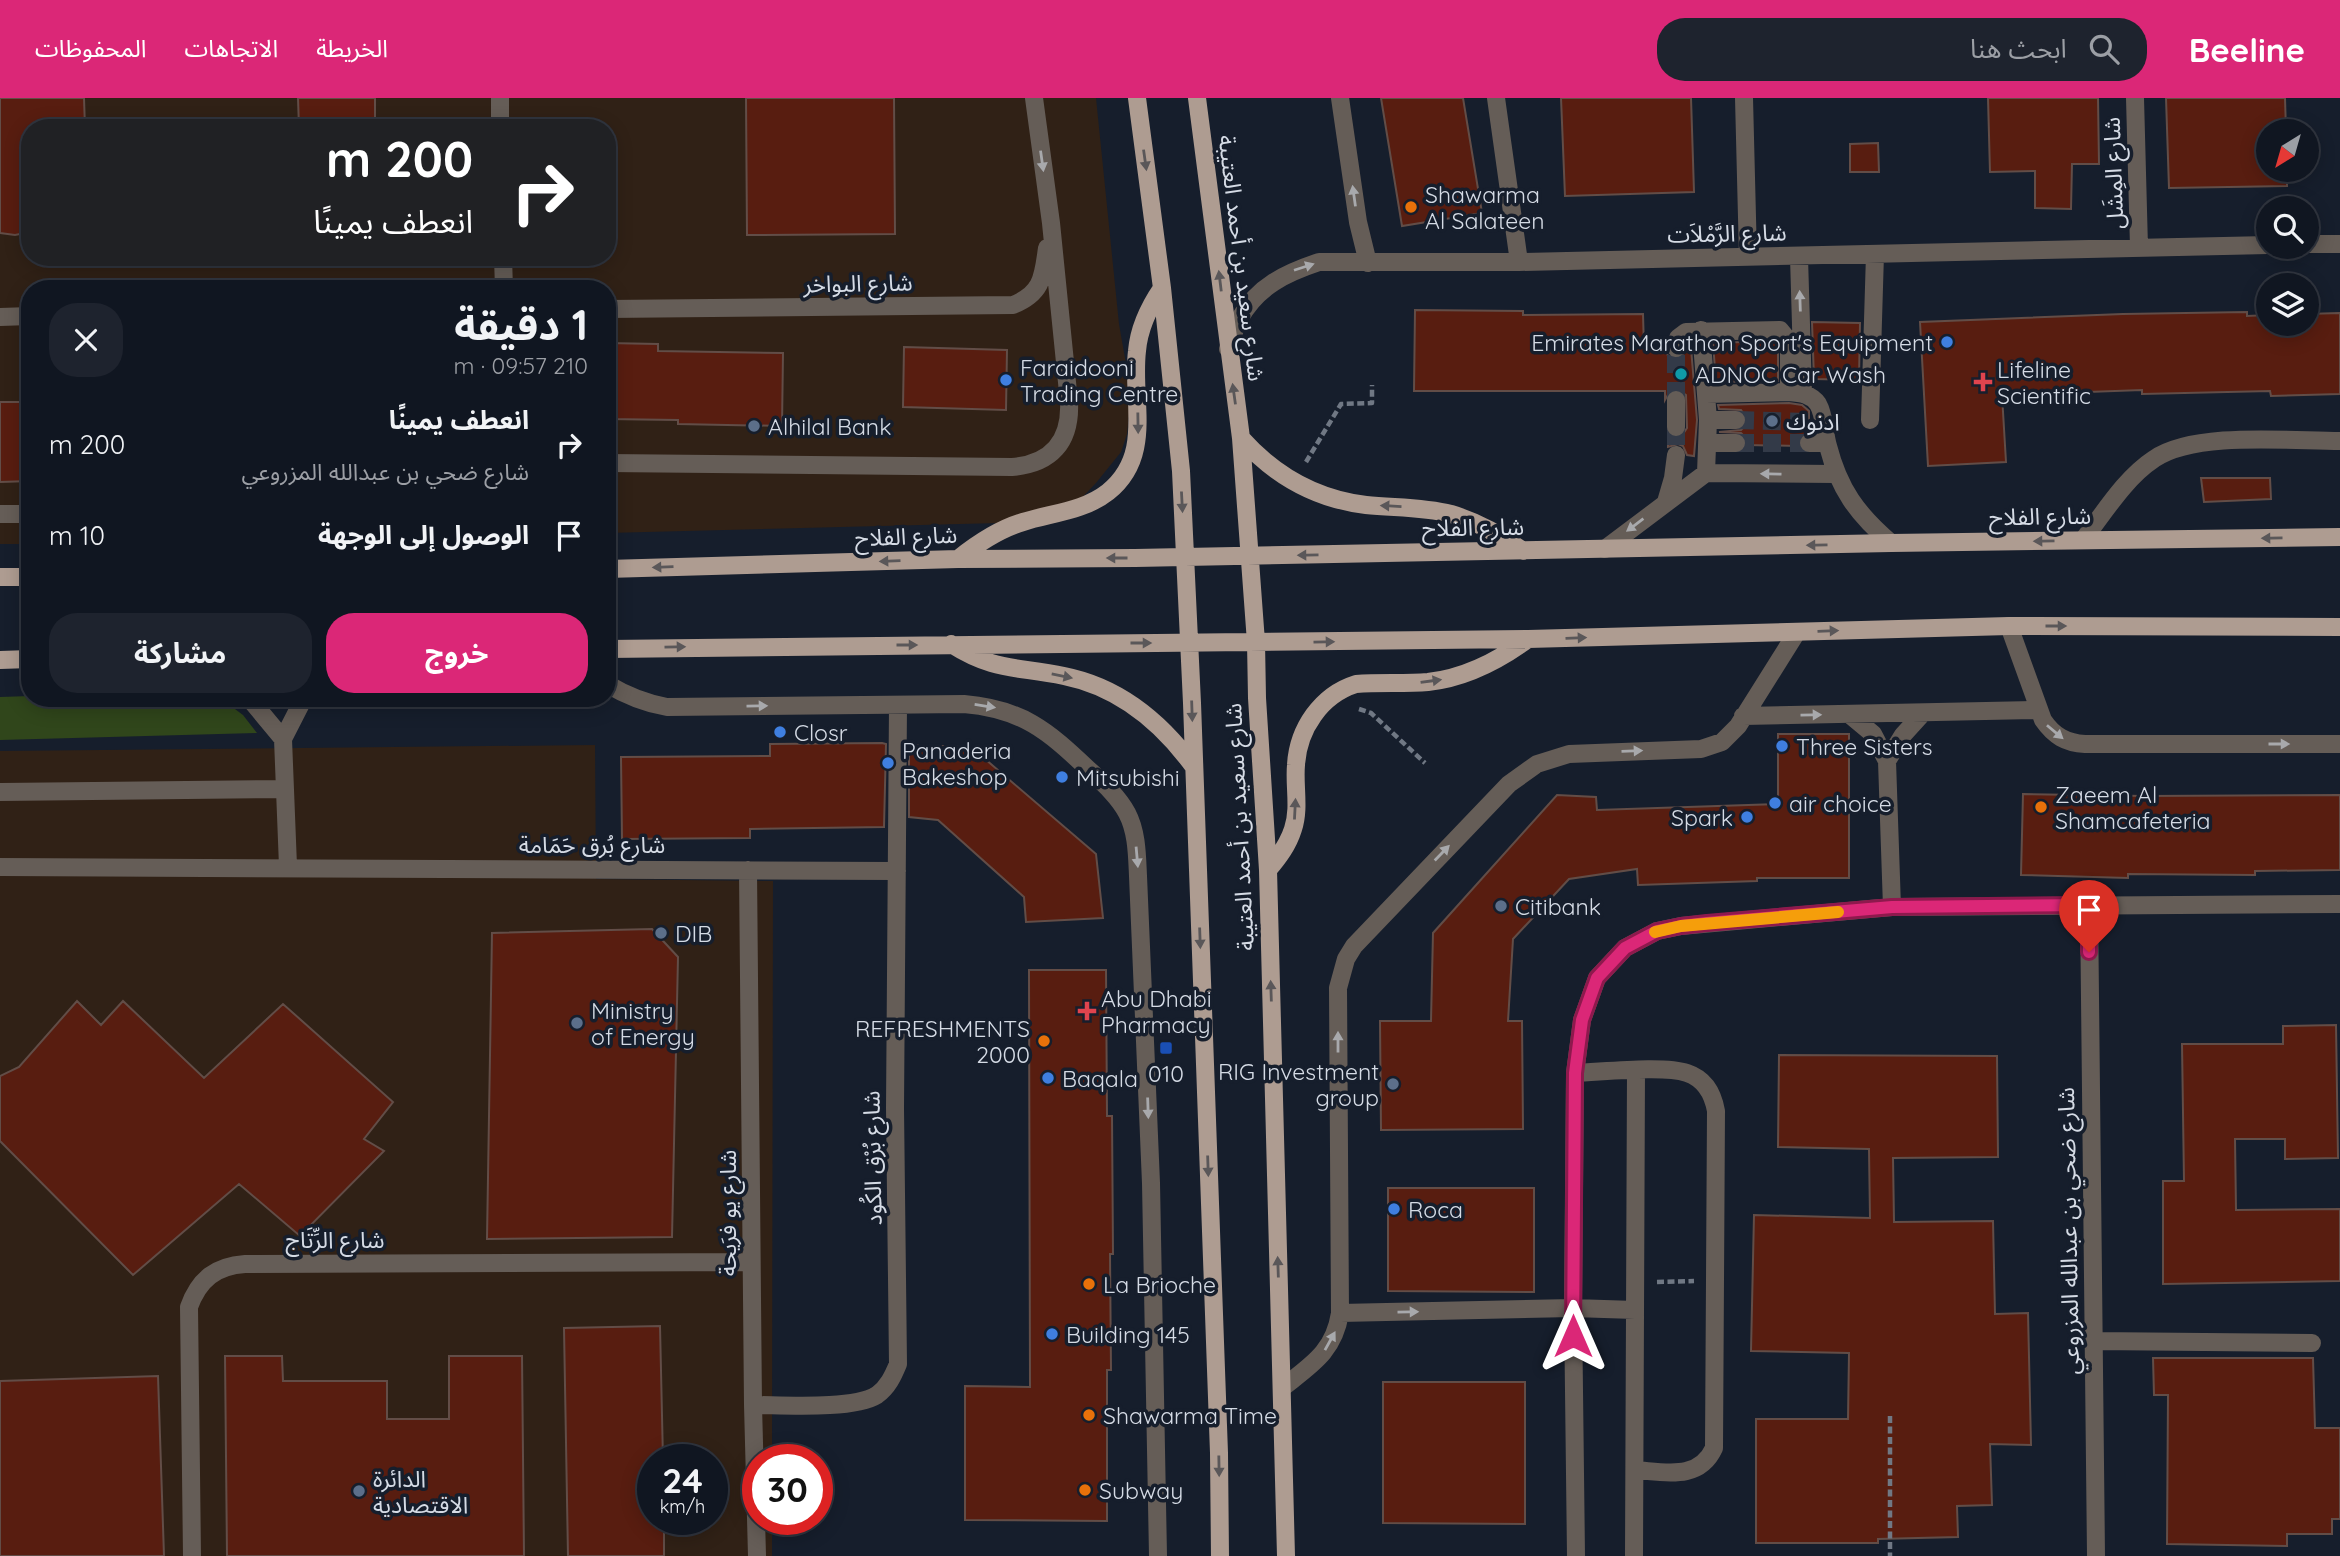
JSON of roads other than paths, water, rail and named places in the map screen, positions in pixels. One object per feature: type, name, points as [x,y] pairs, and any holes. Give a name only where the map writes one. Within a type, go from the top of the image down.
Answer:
[{"type":"main road","name":"شارع سعيد بن أحمد العتيبة","points":[[1137,98],[1163,288],[1181,471],[1219,1453],[1220,1556]]},
{"type":"main road","name":"شارع سعيد بن أحمد العتيبة","points":[[1196,98],[1241,439],[1256,642],[1268,870],[1286,1556]]},
{"type":"main road","points":[[958,559],[999,532],[1021,522],[1085,506],[1098,499],[1120,480],[1133,458],[1139,433],[1135,366],[1140,333],[1145,317],[1163,288]]},
{"type":"main road","points":[[1241,439],[1274,470],[1311,491],[1349,502],[1452,514],[1489,529],[1523,551]]},
{"type":"main road","name":"شارع الفلاح","points":[[616,569],[958,559],[2340,537]]},
{"type":"main road","points":[[0,578],[21,577]]},
{"type":"main road","points":[[616,649],[1528,639],[2009,626],[2340,627]]},
{"type":"main road","points":[[1268,870],[1287,844],[1293,828],[1298,749],[1309,723],[1324,701],[1356,684],[1431,681],[1472,671],[1510,652],[1528,639]]},
{"type":"main road","points":[[951,644],[997,667],[1065,676],[1114,694],[1154,721],[1176,742],[1194,767]]},
{"type":"main road","points":[[0,660],[21,659]]},
{"type":"street","points":[[500,98],[500,119]]},
{"type":"street","points":[[616,463],[1012,467],[1043,459],[1056,449],[1070,419],[1051,223],[1034,98]]},
{"type":"street","points":[[1340,98],[1358,222],[1368,263]]},
{"type":"street","points":[[1496,98],[1519,262]]},
{"type":"street","points":[[1744,98],[1748,257]]},
{"type":"street","name":"شارع المِشَل","points":[[2135,98],[2139,247]]},
{"type":"street","name":"شارع البواخر","points":[[616,309],[1013,304],[1025,300],[1041,283],[1051,223]]},
{"type":"street","points":[[2319,244],[2340,244]]},
{"type":"street","name":"شارع الرَّمْلاَت","points":[[1228,349],[1240,318],[1261,292],[1288,273],[1319,262],[1799,257],[2256,245]]},
{"type":"street","points":[[1870,420],[1875,254]]},
{"type":"street","points":[[1796,393],[1799,257]]},
{"type":"street","points":[[0,317],[21,316]]},
{"type":"street","points":[[1701,330],[1708,443],[1706,473]]},
{"type":"street","points":[[1676,348],[1681,335],[1686,332],[1780,330],[1789,341],[1796,393]]},
{"type":"street","points":[[1706,394],[1796,393],[1811,397],[1819,406],[1816,423],[1818,443],[1859,512],[1891,543]]},
{"type":"street","points":[[1676,400],[1676,427]]},
{"type":"street","points":[[1707,420],[1736,420]]},
{"type":"street","points":[[2083,540],[2138,471],[2175,448],[2196,442],[2218,441],[2340,441]]},
{"type":"street","points":[[1708,443],[1736,443]]},
{"type":"street","points":[[1666,502],[1676,455]]},
{"type":"street","points":[[1605,549],[1706,473],[1835,474]]},
{"type":"street","points":[[0,514],[21,514]]},
{"type":"street","points":[[2009,626],[2039,710],[2049,728],[2065,740],[2075,743],[2340,744]]},
{"type":"street","points":[[1282,1388],[1327,1349],[1334,1338],[1340,1313],[1338,988],[1346,959],[1354,946],[1509,784],[1537,764],[1569,754],[1712,747],[1731,735],[1797,632]]},
{"type":"street","points":[[616,690],[645,703],[667,707],[989,706],[1035,724],[1055,738],[1112,793],[1127,813],[1137,854],[1151,1183],[1158,1556]]},
{"type":"street","name":"شارع بُرْق الكُود","points":[[753,1405],[860,1402],[877,1394],[890,1381],[898,1364],[898,705]]},
{"type":"street","points":[[256,707],[283,739]]},
{"type":"street","points":[[288,866],[283,739],[299,707]]},
{"type":"street","points":[[1743,716],[2039,710]]},
{"type":"street","points":[[1887,761],[1903,735],[1923,713]]},
{"type":"street","points":[[1849,715],[1873,734],[1887,761],[1892,907]]},
{"type":"street","points":[[0,792],[285,789]]},
{"type":"street","name":"شارع بُرق حَمَامة","points":[[0,867],[288,866],[897,871]]},
{"type":"street","name":"شارع يو فرَيحة","points":[[748,870],[751,1262],[757,1556]]},
{"type":"street","points":[[1576,1556],[1573,1308],[1575,1073],[1582,1020],[1597,978],[1625,948],[1657,931],[1681,926],[1892,907],[2340,904]]},
{"type":"street","name":"شارع ضحي بن عبدالله المزروعي","points":[[2089,905],[2096,1556]]},
{"type":"street","points":[[1575,1073],[1667,1070],[1687,1073],[1704,1083],[1714,1101],[1715,1438],[1710,1457],[1703,1464],[1685,1472],[1635,1470]]},
{"type":"street","points":[[1634,1556],[1636,1071]]},
{"type":"street","name":"شارع الرِّتَاج","points":[[192,1556],[189,1307],[203,1280],[215,1270],[245,1264],[751,1262]]},
{"type":"street","points":[[1340,1313],[1573,1308],[1635,1310]]},
{"type":"street","points":[[2093,1341],[2312,1343]]},
{"type":"tunnel","points":[[1676,348],[1676,400]]},
{"type":"tunnel","points":[[1736,420],[1809,422]]},
{"type":"tunnel","points":[[1676,427],[1676,455]]},
{"type":"tunnel","points":[[1736,443],[1809,443]]},
{"type":"place","name":"Shawarma Al Salateen","points":[[1411,207]]},
{"type":"place","name":"Emirates Marathon Sport's Equipment","points":[[1947,342]]},
{"type":"place","name":"ADNOC Car Wash","points":[[1681,374]]},
{"type":"place","name":"Faraidooni Trading Centre","points":[[1006,380]]},
{"type":"place","name":"Lifeline Scientific","points":[[1983,382]]},
{"type":"place","name":"ادنوك","points":[[1772,421]]},
{"type":"place","name":"Alhilal Bank","points":[[754,426]]},
{"type":"place","name":"Closr","points":[[780,732]]},
{"type":"place","name":"Three Sisters","points":[[1782,746]]},
{"type":"place","name":"Panaderia Bakeshop","points":[[888,763]]},
{"type":"place","name":"Mitsubishi","points":[[1062,777]]},
{"type":"place","name":"air choice","points":[[1775,803]]},
{"type":"place","name":"Zaeem Al Shamcafeteria","points":[[2041,807]]},
{"type":"place","name":"Spark","points":[[1747,817]]},
{"type":"place","name":"Citibank","points":[[1501,906]]},
{"type":"place","name":"DIB","points":[[661,933]]},
{"type":"place","name":"Abu Dhabi Pharmacy","points":[[1087,1011]]},
{"type":"place","name":"Ministry of Energy","points":[[577,1023]]},
{"type":"place","name":"REFRESHMENTS 2000","points":[[1044,1041]]},
{"type":"place","name":"010","points":[[1166,1048]]},
{"type":"place","name":"Baqala","points":[[1048,1078]]},
{"type":"place","name":"RIG Investment group","points":[[1393,1084]]},
{"type":"place","name":"Roca","points":[[1394,1209]]},
{"type":"place","name":"La Brioche","points":[[1089,1284]]},
{"type":"place","name":"Building 145","points":[[1052,1334]]},
{"type":"place","name":"Shawarma Time","points":[[1089,1415]]},
{"type":"place","name":"Subway","points":[[1085,1490]]},
{"type":"place","name":"الدائرة الاقتصادية","points":[[359,1491]]}]
